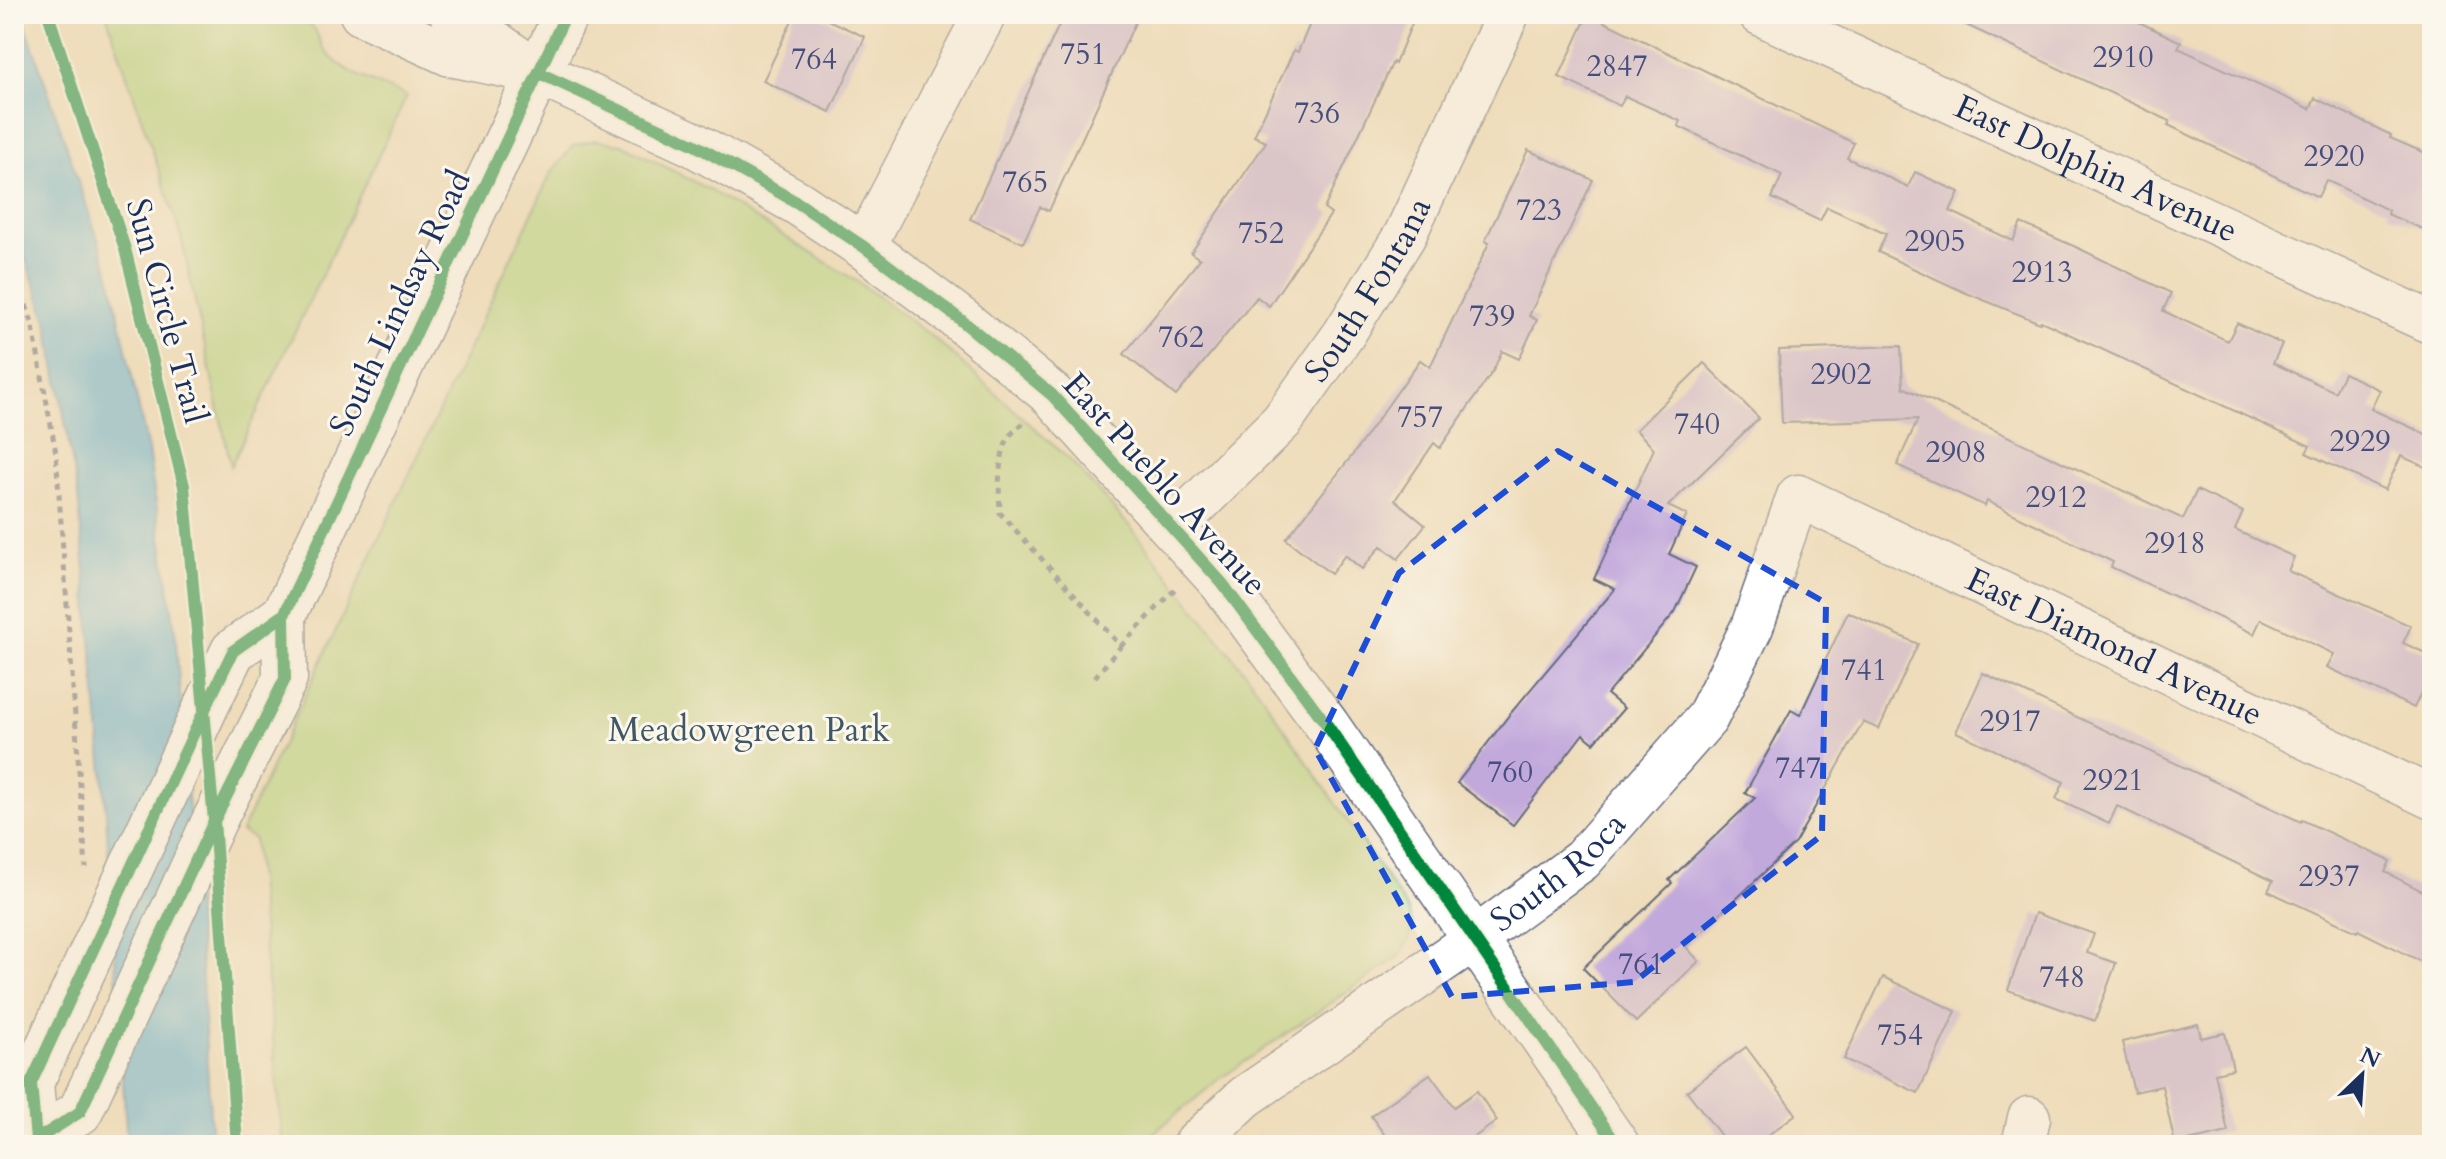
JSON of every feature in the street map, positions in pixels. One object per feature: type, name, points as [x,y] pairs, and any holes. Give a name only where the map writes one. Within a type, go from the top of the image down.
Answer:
[{"type":"main road","name":"South Lindsay Road","points":[[284,615],[233,651],[205,709],[31,1083],[35,1142],[80,1112],[214,821],[285,679],[284,615],[566,14]]},
{"type":"main road","name":"East Pueblo Avenue","points":[[539,73],[693,144],[798,203],[864,247],[961,320],[1052,395],[1222,583],[1327,725],[1617,1145]]},
{"type":"street","name":"East Pueblo Avenue","points":[[361,14],[450,55],[539,73]]},
{"type":"street","name":"East Pueblo Avenue","points":[[451,14],[539,73]]},
{"type":"street","points":[[864,247],[985,14]]},
{"type":"street","name":"South Fontana","points":[[1187,544],[1282,421],[1344,334],[1405,235],[1508,14]]},
{"type":"street","name":"East Dolphin Avenue","points":[[1760,14],[2432,323]]},
{"type":"street","name":"East Diamond Avenue","points":[[1798,496],[2432,798]]},
{"type":"street","name":"South Roca","points":[[1194,1145],[1245,1097],[1473,940],[1582,860],[1707,718],[1752,627],[1798,496]]},
{"type":"path","points":[[14,271],[32,322],[56,453],[85,862]]},
{"type":"path","points":[[1052,395],[1009,437],[999,490],[1000,513],[1121,646]]},
{"type":"path","points":[[1095,677],[1121,646],[1187,544]]},
{"type":"highlighted area","points":[[1558,451],[1826,603],[1822,835],[1634,982],[1452,997],[1315,749],[1399,573]]},
{"type":"green space","points":[[106,14],[298,14],[297,17],[315,29],[328,54],[345,68],[407,96],[231,466],[180,232]]},
{"type":"green space","name":"Meadowgreen Park","points":[[594,140],[622,144],[706,188],[858,282],[934,338],[1070,460],[1132,529],[1252,681],[1408,910],[1413,925],[1400,956],[1218,1080],[1139,1145],[283,1145],[254,839],[241,832],[551,173],[573,146]]},
{"type":"water","points":[[14,14],[22,14],[110,275],[148,450],[175,630],[212,1145],[127,1145],[104,783],[78,495],[47,320],[14,226]]},
{"type":"building","points":[[795,14],[815,14],[865,37],[830,112],[763,81]]},
{"type":"building","points":[[1064,14],[1139,14],[1049,211],[1040,207],[1023,243],[970,219]]},
{"type":"building","points":[[1314,14],[1416,14],[1324,209],[1331,214],[1269,306],[1257,297],[1176,396],[1124,354],[1200,259],[1191,253],[1266,142],[1254,136],[1294,50],[1298,52]]},
{"type":"building","points":[[1588,14],[1854,143],[1847,158],[1908,187],[1915,172],[1959,192],[1950,211],[2013,241],[2021,223],[2171,293],[2163,311],[2228,341],[2237,323],[2282,344],[2273,363],[2335,392],[2344,373],[2380,390],[2371,409],[2432,437],[2432,470],[2401,456],[2385,490],[2306,453],[2310,446],[2041,321],[1964,292],[1878,252],[1886,234],[1827,207],[1820,221],[1772,198],[1782,175],[1678,126],[1680,121],[1625,96],[1620,106],[1559,77]]},
{"type":"building","points":[[1943,14],[2122,14],[2181,42],[2178,48],[2310,109],[2315,98],[2391,135],[2390,138],[2432,156],[2432,233],[2387,214],[2388,210],[2326,180],[2318,197],[2168,125],[2170,121]]},
{"type":"building","points":[[1528,150],[1593,180],[1529,316],[1537,320],[1519,359],[1502,351],[1493,371],[1440,448],[1434,443],[1395,500],[1425,525],[1398,559],[1381,546],[1362,569],[1345,555],[1331,574],[1286,539],[1354,453],[1420,360],[1430,367],[1489,243],[1485,241]]},
{"type":"building","points":[[1901,346],[1903,387],[2183,519],[2197,490],[2243,512],[2235,530],[2294,557],[2288,571],[2411,626],[2403,643],[2432,656],[2432,669],[2414,708],[2327,667],[2334,654],[2261,619],[2254,634],[2111,567],[2113,562],[1987,501],[1985,506],[1897,465],[1918,419],[1782,423],[1779,350]]},
{"type":"building","points":[[1704,363],[1759,418],[1668,506],[1687,515],[1669,554],[1696,567],[1675,612],[1607,694],[1624,708],[1594,743],[1583,734],[1513,825],[1457,783],[1510,714],[1615,589],[1594,579],[1654,449],[1636,430]]},
{"type":"building","points":[[1848,612],[1918,644],[1879,729],[1863,722],[1795,843],[1686,947],[1699,961],[1636,1022],[1583,968],[1755,798],[1745,793],[1791,710],[1800,715]]},
{"type":"building","points":[[1983,673],[2390,861],[2385,872],[2432,896],[2432,967],[2358,930],[2268,891],[2273,881],[2117,806],[2109,824],[2056,799],[2064,782],[1956,732]]},
{"type":"building","points":[[2035,913],[2094,934],[2087,953],[2116,963],[2095,1021],[2008,990]]},
{"type":"building","points":[[1883,977],[1956,1011],[1918,1093],[1844,1059]]},
{"type":"building","points":[[2198,1024],[2201,1038],[2225,1033],[2233,1069],[2215,1073],[2228,1132],[2175,1144],[2162,1086],[2134,1092],[2122,1042]]},
{"type":"building","points":[[1746,1047],[1796,1114],[1755,1145],[1728,1145],[1687,1091]]},
{"type":"building","points":[[1430,1074],[1454,1107],[1477,1091],[1497,1121],[1463,1145],[1392,1145],[1371,1116]]},
{"type":"cycle path","name":"Sun Circle Trail","points":[[48,14],[125,249],[184,486],[214,821],[237,1145]]},
{"type":"cycle path","points":[[36,1140],[80,1112],[214,821],[285,679],[284,615],[566,14]]},
{"type":"cycle path","points":[[539,73],[693,144],[798,203],[864,247],[961,320],[1052,395],[1222,583],[1327,725],[1617,1145]]},
{"type":"cycle path","points":[[33,1145],[36,1140],[31,1083],[205,709],[233,651],[284,615]]}]
